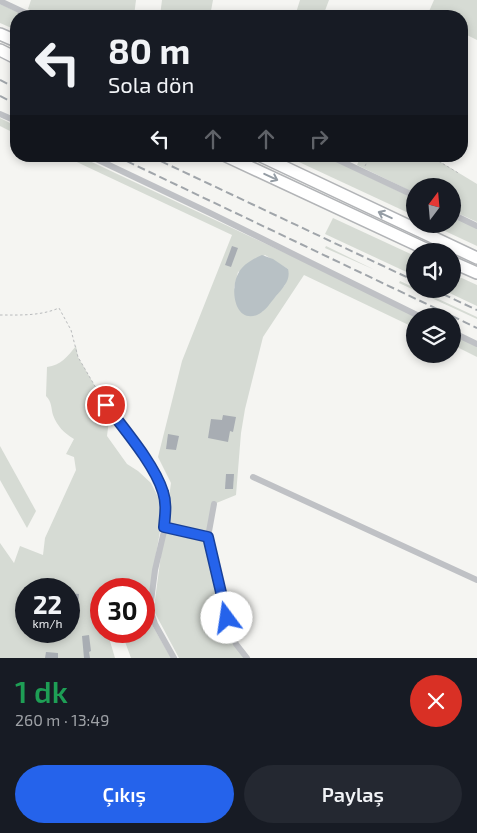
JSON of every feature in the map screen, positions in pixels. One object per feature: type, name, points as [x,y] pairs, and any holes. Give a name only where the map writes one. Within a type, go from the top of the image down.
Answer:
[{"type":"highway","points":[[239,162],[413,243]]},
{"type":"highway","points":[[274,162],[477,258]]},
{"type":"highway","points":[[461,266],[477,273]]},
{"type":"street","points":[[0,1],[19,10]]},
{"type":"street","points":[[103,162],[406,310]]},
{"type":"street","points":[[342,162],[406,192]]},
{"type":"street","points":[[461,218],[477,226]]},
{"type":"street","points":[[461,336],[477,344]]},
{"type":"street","points":[[253,478],[477,580]]},
{"type":"street","points":[[214,504],[208,537],[231,632],[236,644],[247,658]]},
{"type":"street","points":[[174,658],[155,624],[150,609],[164,527],[208,537]]},
{"type":"lane","points":[[106,405],[160,482],[166,508],[164,527]]},
{"type":"path","points":[[363,172],[367,162]]},
{"type":"path","points":[[440,162],[460,174]]},
{"type":"path","points":[[0,314],[34,315],[48,313],[59,308],[72,330],[78,357],[106,405]]},
{"type":"shaded area","points":[[31,0],[136,0],[135,10],[28,9]]},
{"type":"shaded area","points":[[162,0],[213,0],[211,10],[161,10]]},
{"type":"shaded area","points":[[300,0],[329,0],[325,10],[297,10]]},
{"type":"shaded area","points":[[434,0],[477,0],[477,40],[468,36],[468,10],[430,10]]},
{"type":"shaded area","points":[[0,4],[13,10],[10,10],[10,27],[0,23]]},
{"type":"shaded area","points":[[0,118],[10,123],[10,131],[0,126]]},
{"type":"shaded area","points":[[77,162],[92,162],[406,312],[406,324],[304,275],[263,337],[245,409],[236,495],[214,504],[208,537],[165,527],[171,483],[158,457],[182,361],[232,235]],"holes":[[[265,255],[288,269],[285,285],[262,312],[234,288],[238,272]]]},
{"type":"shaded area","points":[[299,162],[338,162],[406,195],[406,212]]},
{"type":"shaded area","points":[[358,162],[441,162],[477,184],[477,222],[461,215],[461,178],[406,178],[406,189],[357,165]]},
{"type":"shaded area","points":[[333,218],[406,252],[406,272],[325,234]]},
{"type":"shaded area","points":[[461,220],[477,228],[477,246],[449,233],[461,233]]},
{"type":"shaded area","points":[[326,246],[375,270],[325,248]]},
{"type":"shaded area","points":[[262,255],[273,259],[288,269],[289,273],[284,287],[265,309],[260,314],[249,316],[243,314],[239,309],[234,295],[234,287],[240,271],[245,265]]},
{"type":"shaded area","points":[[461,278],[477,285],[477,306],[460,298]]},
{"type":"shaded area","points":[[400,281],[406,284],[406,286],[399,283]]},
{"type":"shaded area","points":[[432,298],[436,298],[458,308],[453,308]]},
{"type":"shaded area","points":[[461,310],[477,317],[477,319],[461,312]]},
{"type":"shaded area","points":[[461,336],[477,344],[477,357],[461,349]]},
{"type":"shaded area","points":[[76,346],[78,357],[106,405],[104,412],[109,420],[107,436],[127,464],[151,483],[160,501],[163,514],[152,578],[90,578],[90,643],[111,643],[115,658],[0,658],[0,543],[14,563],[20,546],[43,555],[45,538],[76,470],[74,457],[66,454],[74,439],[64,432],[57,423],[46,396],[47,367],[67,357]]},
{"type":"shaded area","points":[[0,446],[36,511],[27,528],[0,480]]},
{"type":"shaded area","points":[[166,530],[202,539],[208,548],[227,629],[244,658],[179,658],[155,613],[161,555]]},
{"type":"shaded area","points":[[155,630],[171,658],[131,658],[125,643],[155,643]]},
{"type":"building","points":[[232,246],[238,248],[231,267],[225,265]]},
{"type":"building","points":[[223,415],[236,417],[233,432],[230,431],[228,442],[208,438],[211,419],[222,420]]},
{"type":"building","points":[[168,434],[179,436],[176,450],[166,449]]},
{"type":"building","points":[[226,474],[234,474],[233,489],[225,489]]},
{"type":"building","points":[[89,635],[90,658],[84,658],[82,636]]},
{"type":"building","points":[[46,652],[58,653],[58,658],[45,658]]},
{"type":"railway","points":[[0,80],[10,85]]},
{"type":"railway","points":[[0,96],[10,101]]},
{"type":"railway","points":[[129,162],[477,328]]},
{"type":"railway","points":[[163,162],[406,277]]},
{"type":"railway","points":[[451,298],[477,310]]},
{"type":"route","points":[[106,405],[160,482],[166,508],[164,527],[208,537],[227,618]]}]
